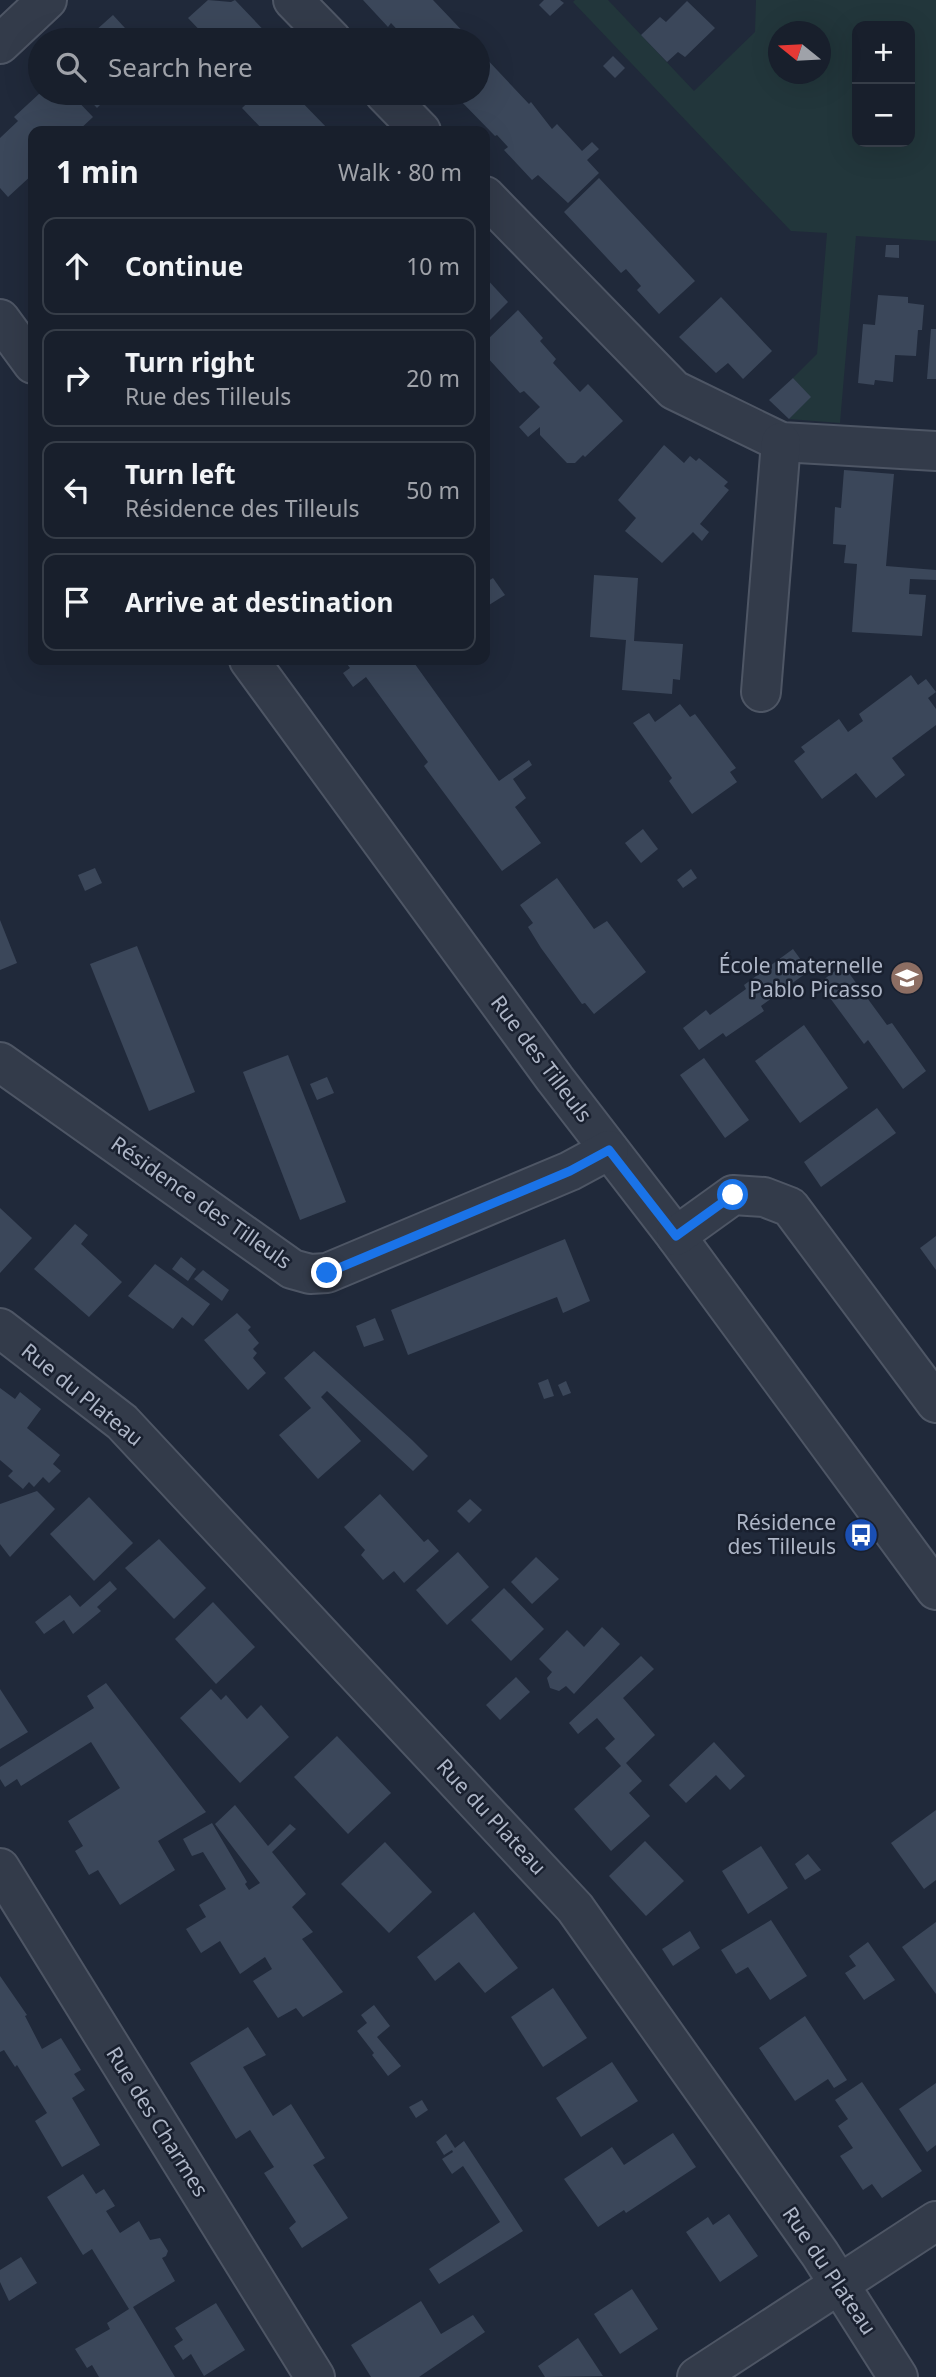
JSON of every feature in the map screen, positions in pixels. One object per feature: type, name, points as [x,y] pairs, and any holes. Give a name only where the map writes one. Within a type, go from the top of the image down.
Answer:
[{"type":"street","points":[[0,44],[47,0]]},
{"type":"street","points":[[293,0],[320,28]]},
{"type":"street","points":[[396,105],[416,126]]},
{"type":"street","points":[[490,201],[674,390],[781,442],[936,451]]},
{"type":"street","points":[[0,319],[28,358]]},
{"type":"street","points":[[761,692],[781,442]]},
{"type":"street","name":"Rue des Tilleuls","points":[[253,665],[936,1590]]},
{"type":"street","name":"Résidence des Tilleuls","points":[[0,1062],[292,1269],[310,1274],[327,1273],[558,1177],[609,1150]]},
{"type":"street","points":[[676,1236],[733,1195],[764,1197],[790,1208],[936,1403]]},
{"type":"street","name":"Rue du Plateau","points":[[0,1328],[122,1422],[575,1908],[841,2286],[898,2377]]},
{"type":"street","name":"Rue des Charmes","points":[[0,1868],[315,2377]]},
{"type":"street","points":[[697,2377],[841,2286],[936,2221]]},
{"type":"green space","points":[[575,0],[608,0],[694,91],[755,32],[756,0],[936,0],[936,241],[856,236],[840,423],[789,419],[810,397],[793,378],[817,354],[827,233],[791,231],[573,2]]},
{"type":"building","points":[[208,0],[235,0],[262,28],[198,28],[188,18]]},
{"type":"building","points":[[363,0],[433,0],[460,28],[396,28],[391,23],[388,27]]},
{"type":"building","points":[[544,0],[560,0],[564,3],[550,16],[539,5]]},
{"type":"building","points":[[687,1],[715,28],[685,57],[678,52],[667,62],[641,35],[660,17],[666,22]]},
{"type":"building","points":[[113,15],[125,28],[98,28]]},
{"type":"building","points":[[613,56],[625,68],[615,78],[603,66]]},
{"type":"building","points":[[490,63],[529,104],[531,102],[552,129],[557,124],[582,151],[592,142],[599,149],[587,160],[599,173],[568,203],[538,175],[532,180],[504,150],[508,147],[490,131],[490,126],[485,126],[465,105],[490,105]]},
{"type":"building","points":[[28,104],[82,105],[93,117],[83,126],[28,126],[28,179],[8,197],[0,188],[0,138],[18,121],[14,117]]},
{"type":"building","points":[[245,105],[305,105],[325,126],[259,126],[242,108]]},
{"type":"building","points":[[599,178],[695,281],[659,314],[637,290],[641,286],[626,269],[621,273],[564,212]]},
{"type":"building","points":[[886,245],[899,245],[899,258],[885,257]]},
{"type":"building","points":[[490,282],[508,302],[490,320]]},
{"type":"building","points":[[878,295],[908,297],[908,303],[924,305],[922,330],[918,330],[916,356],[895,355],[893,382],[875,380],[874,385],[858,383],[863,324],[875,325]]},
{"type":"building","points":[[721,297],[772,351],[743,379],[728,363],[716,373],[679,337]]},
{"type":"building","points":[[518,310],[543,338],[540,341],[556,359],[553,363],[580,392],[588,384],[623,421],[585,457],[583,455],[575,463],[567,463],[540,435],[540,427],[528,437],[519,427],[540,407],[524,391],[520,393],[490,360],[490,337]]},
{"type":"building","points":[[931,329],[936,329],[936,379],[927,379]]},
{"type":"building","points":[[793,378],[811,397],[789,419],[769,400]]},
{"type":"building","points":[[664,445],[684,463],[690,456],[696,461],[699,458],[728,482],[724,486],[729,490],[700,524],[709,532],[702,541],[693,532],[662,563],[625,531],[636,518],[618,500]]},
{"type":"building","points":[[844,470],[894,474],[886,566],[936,570],[936,580],[910,579],[909,594],[926,595],[922,636],[852,632],[857,564],[844,563],[846,545],[833,544],[835,507],[841,508]]},
{"type":"building","points":[[594,575],[638,578],[634,641],[683,644],[680,680],[673,679],[672,694],[622,690],[626,640],[590,637]]},
{"type":"building","points":[[493,578],[505,595],[490,604],[490,580]]},
{"type":"building","points":[[348,665],[416,665],[499,781],[529,760],[532,765],[513,779],[526,798],[515,807],[541,843],[502,871],[424,766],[428,762],[366,677],[353,687],[343,673],[350,668]]},
{"type":"building","points":[[911,675],[918,685],[926,679],[936,692],[928,698],[936,709],[936,725],[892,758],[905,775],[876,798],[856,773],[822,799],[794,761],[805,752],[801,747],[839,719],[848,732],[863,721],[859,714]]},
{"type":"building","points":[[680,704],[690,717],[695,714],[736,768],[730,772],[737,782],[692,814],[669,781],[672,778],[633,723],[649,713],[655,722]]},
{"type":"building","points":[[643,829],[658,849],[641,863],[625,843]]},
{"type":"building","points":[[95,868],[102,883],[85,891],[78,875]]},
{"type":"building","points":[[691,869],[697,878],[683,888],[677,880]]},
{"type":"building","points":[[557,878],[594,929],[607,921],[646,972],[594,1014],[585,1003],[582,1004],[541,948],[528,927],[533,923],[520,905]]},
{"type":"building","points":[[0,920],[17,963],[0,970]]},
{"type":"building","points":[[137,946],[195,1092],[149,1111],[90,964]]},
{"type":"building","points":[[793,949],[809,971],[761,1006],[764,1011],[726,1037],[723,1033],[699,1050],[683,1028],[706,1010],[710,1015],[746,989],[744,985]]},
{"type":"building","points":[[843,965],[887,1025],[892,1023],[926,1071],[903,1089],[868,1040],[864,1044],[819,983]]},
{"type":"building","points":[[804,1025],[848,1088],[800,1123],[755,1061]]},
{"type":"building","points":[[288,1055],[346,1202],[300,1220],[243,1072]]},
{"type":"building","points":[[704,1058],[749,1120],[725,1138],[680,1075]]},
{"type":"building","points":[[327,1077],[334,1093],[317,1100],[310,1084]]},
{"type":"building","points":[[877,1108],[896,1133],[821,1187],[804,1162]]},
{"type":"building","points":[[0,1208],[32,1238],[0,1273]]},
{"type":"building","points":[[75,1224],[88,1235],[81,1244],[122,1282],[89,1317],[34,1269]]},
{"type":"building","points":[[936,1236],[936,1270],[920,1248]]},
{"type":"building","points":[[565,1239],[590,1301],[563,1313],[557,1297],[408,1355],[391,1310]]},
{"type":"building","points":[[181,1257],[196,1269],[188,1281],[172,1269]]},
{"type":"building","points":[[155,1264],[210,1304],[193,1326],[182,1317],[173,1329],[128,1296]]},
{"type":"building","points":[[203,1270],[229,1290],[222,1301],[194,1279]]},
{"type":"building","points":[[237,1313],[251,1327],[248,1330],[259,1343],[253,1349],[257,1353],[253,1358],[266,1373],[248,1390],[204,1340]]},
{"type":"building","points":[[375,1318],[384,1340],[364,1347],[356,1326]]},
{"type":"building","points":[[314,1351],[428,1456],[413,1471],[327,1391],[321,1397],[361,1441],[318,1479],[279,1435],[311,1408],[284,1378]]},
{"type":"building","points":[[548,1379],[554,1396],[544,1399],[538,1383]]},
{"type":"building","points":[[566,1381],[571,1393],[563,1396],[558,1385]]},
{"type":"building","points":[[0,1388],[15,1399],[20,1392],[41,1409],[27,1428],[60,1455],[53,1464],[61,1471],[49,1483],[43,1477],[34,1487],[29,1482],[23,1489],[8,1476],[13,1471],[0,1460]]},
{"type":"building","points":[[37,1491],[55,1509],[10,1557],[0,1544],[0,1504]]},
{"type":"building","points":[[380,1494],[424,1542],[428,1539],[439,1551],[404,1583],[394,1571],[383,1580],[361,1555],[365,1550],[344,1527]]},
{"type":"building","points":[[89,1497],[133,1543],[94,1581],[50,1534]]},
{"type":"building","points":[[470,1499],[482,1510],[469,1523],[457,1511]]},
{"type":"building","points":[[159,1539],[206,1588],[174,1619],[125,1568]]},
{"type":"building","points":[[458,1552],[489,1587],[447,1625],[416,1590]]},
{"type":"building","points":[[536,1557],[559,1579],[532,1604],[511,1582]]},
{"type":"building","points":[[110,1581],[117,1589],[97,1607],[101,1611],[73,1634],[64,1620],[44,1634],[35,1622],[70,1595],[80,1607]]},
{"type":"building","points":[[504,1588],[544,1629],[511,1661],[471,1620]]},
{"type":"building","points":[[213,1602],[255,1647],[216,1684],[175,1639]]},
{"type":"building","points":[[602,1627],[620,1644],[574,1694],[566,1686],[559,1691],[550,1688],[547,1678],[552,1672],[539,1659],[567,1630],[584,1647]]},
{"type":"building","points":[[641,1656],[654,1669],[623,1698],[655,1735],[626,1763],[642,1781],[629,1793],[650,1816],[611,1851],[574,1809],[621,1766],[605,1748],[615,1739],[597,1718],[578,1734],[569,1723]]},
{"type":"building","points":[[516,1677],[530,1692],[500,1720],[486,1705]]},
{"type":"building","points":[[106,1683],[206,1812],[158,1841],[175,1870],[120,1905],[98,1870],[89,1875],[75,1851],[83,1846],[68,1821],[120,1788],[91,1742],[21,1786],[17,1779],[5,1787],[0,1779],[0,1767],[94,1708],[87,1696]]},
{"type":"building","points":[[0,1689],[28,1732],[0,1749]]},
{"type":"building","points":[[211,1689],[221,1700],[226,1695],[247,1719],[261,1705],[289,1737],[240,1783],[180,1718]]},
{"type":"building","points":[[337,1736],[391,1793],[348,1834],[294,1777]]},
{"type":"building","points":[[714,1742],[745,1776],[730,1790],[716,1775],[686,1803],[669,1785]]},
{"type":"building","points":[[235,1805],[268,1846],[290,1824],[296,1829],[272,1852],[306,1894],[292,1907],[313,1932],[302,1939],[343,1992],[303,2017],[296,2008],[278,2018],[253,1981],[272,1969],[265,1957],[240,1974],[220,1941],[201,1953],[186,1929],[206,1917],[199,1905],[226,1889],[203,1852],[192,1856],[183,1839],[212,1823],[247,1882],[245,1884],[249,1890],[260,1883],[215,1824]]},
{"type":"building","points":[[936,1810],[936,1880],[924,1889],[891,1843]]},
{"type":"building","points":[[645,1841],[684,1881],[646,1916],[609,1876]]},
{"type":"building","points":[[385,1842],[432,1892],[389,1933],[341,1884]]},
{"type":"building","points":[[761,1846],[788,1888],[748,1914],[722,1871]]},
{"type":"building","points":[[808,1854],[821,1870],[805,1880],[795,1864]]},
{"type":"building","points":[[474,1912],[518,1968],[485,1993],[459,1962],[435,1981],[417,1957]]},
{"type":"building","points":[[771,1920],[807,1976],[770,2000],[748,1967],[736,1974],[721,1950]]},
{"type":"building","points":[[936,1922],[936,1994],[902,1947]]},
{"type":"building","points":[[690,1931],[700,1948],[673,1966],[662,1949]]},
{"type":"building","points":[[868,1942],[895,1980],[864,2000],[845,1973],[856,1966],[849,1956]]},
{"type":"building","points":[[0,1976],[27,2015],[25,2016],[42,2049],[61,2038],[81,2070],[74,2074],[85,2090],[72,2098],[100,2145],[62,2167],[35,2121],[47,2113],[17,2065],[15,2067],[4,2050],[0,2052]]},
{"type":"building","points":[[553,1988],[587,2038],[543,2067],[511,2017]]},
{"type":"building","points":[[374,2005],[390,2026],[377,2037],[401,2066],[388,2076],[357,2031],[367,2023],[361,2015]]},
{"type":"building","points":[[805,2016],[847,2080],[834,2088],[828,2079],[795,2101],[759,2048]]},
{"type":"building","points":[[248,2027],[266,2055],[243,2067],[273,2116],[291,2104],[325,2158],[313,2165],[348,2218],[302,2248],[289,2228],[296,2222],[264,2173],[274,2167],[250,2130],[236,2139],[190,2063]]},
{"type":"building","points":[[612,2062],[638,2101],[581,2137],[556,2098]]},
{"type":"building","points":[[862,2082],[922,2171],[882,2198],[872,2184],[863,2190],[840,2156],[853,2148],[838,2126],[848,2119],[835,2100]]},
{"type":"building","points":[[936,2083],[936,2145],[927,2152],[899,2109]]},
{"type":"building","points":[[422,2100],[428,2110],[416,2118],[409,2107]]},
{"type":"building","points":[[673,2133],[696,2167],[626,2213],[624,2210],[598,2227],[564,2179],[612,2147],[624,2165]]},
{"type":"building","points":[[446,2134],[455,2148],[464,2141],[523,2231],[439,2284],[429,2269],[500,2222],[463,2166],[452,2174],[442,2159],[453,2152],[452,2150],[444,2155],[436,2142]]},
{"type":"building","points":[[83,2174],[96,2194],[104,2189],[115,2206],[106,2211],[120,2233],[139,2221],[150,2240],[160,2238],[168,2251],[162,2258],[175,2281],[133,2307],[175,2377],[99,2377],[92,2365],[87,2368],[75,2349],[110,2329],[107,2323],[129,2309],[92,2249],[83,2255],[47,2197]]},
{"type":"building","points":[[729,2214],[758,2256],[720,2282],[686,2232],[708,2217],[713,2225]]},
{"type":"building","points":[[21,2257],[37,2283],[9,2301],[0,2282],[0,2270]]},
{"type":"building","points":[[632,2289],[658,2329],[620,2354],[594,2314]]},
{"type":"building","points":[[421,2301],[441,2334],[473,2315],[485,2332],[419,2377],[371,2377],[351,2345]]},
{"type":"building","points":[[216,2303],[245,2350],[204,2376],[191,2354],[183,2360],[174,2346],[183,2340],[175,2328]]},
{"type":"building","points":[[578,2338],[603,2376],[545,2377],[538,2366]]},
{"type":"place","name":"École maternelle Pablo Picasso","points":[[907,978]]},
{"type":"place","name":"Résidence des Tilleuls","points":[[861,1535]]},
{"type":"route","points":[[327,1273],[570,1171],[609,1150],[676,1236],[733,1195]]}]
